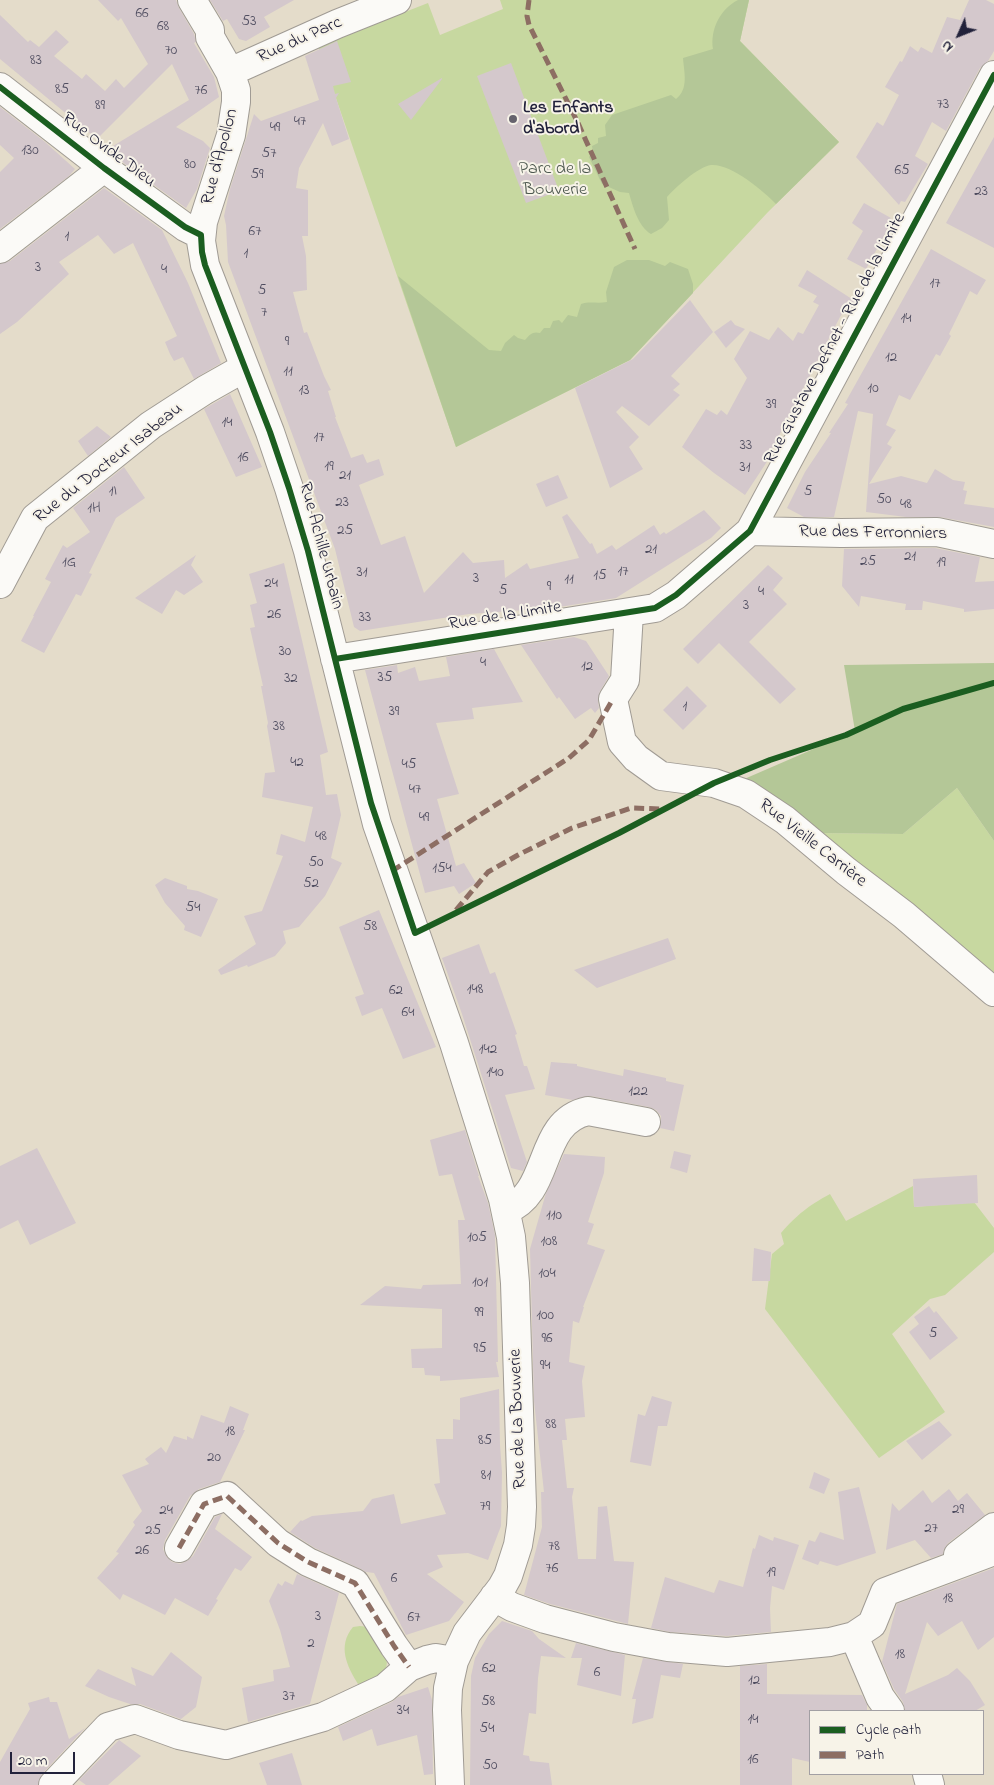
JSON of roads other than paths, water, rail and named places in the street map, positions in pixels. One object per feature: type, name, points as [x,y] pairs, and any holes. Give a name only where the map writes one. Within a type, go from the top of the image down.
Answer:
[{"type":"street","name":"Rue d'Apollon","points":[[192,0],[210,30],[211,39],[230,72],[236,96],[234,120],[225,155],[205,214],[201,235]]},
{"type":"street","name":"Rue du Parc","points":[[230,72],[337,24],[397,0]]},
{"type":"street","name":"Rue Gustave Defnet - Rue de la Limite","points":[[676,594],[750,531],[994,75]]},
{"type":"street","name":"Rue Ovide Dieu","points":[[0,87],[104,168],[185,227],[201,235]]},
{"type":"street","points":[[0,249],[104,168]]},
{"type":"street","name":"Rue Achille Urbain","points":[[201,235],[205,265],[270,432],[295,507],[310,558],[371,804],[392,871],[454,1043]]},
{"type":"street","name":"Rue du Docteur Isabeau","points":[[0,584],[35,518],[152,425],[205,390],[244,368]]},
{"type":"street","name":"Rue des Ferronniers","points":[[750,531],[841,533],[937,532],[994,544]]},
{"type":"street","name":"Rue de la Limite","points":[[335,659],[655,608],[676,594]]},
{"type":"street","name":"Rue Vieille Carrière","points":[[628,613],[625,680],[613,699],[622,742],[636,758],[661,776],[714,783],[746,794],[786,820],[846,871],[904,915],[994,992]]},
{"type":"street","name":"Rue de La Bouverie","points":[[450,1785],[447,1710],[448,1688],[454,1661],[467,1633],[502,1586],[511,1567],[518,1545],[522,1517],[514,1266],[506,1210],[454,1043]]},
{"type":"street","points":[[506,1210],[520,1203],[530,1192],[557,1131],[570,1118],[588,1111],[646,1122]]},
{"type":"street","points":[[179,1548],[204,1504],[227,1496],[278,1543],[308,1562],[355,1584],[409,1667]]},
{"type":"street","points":[[933,1574],[994,1527]]},
{"type":"street","points":[[494,1597],[512,1607],[545,1619],[614,1637],[668,1647],[727,1652],[830,1642],[854,1636],[872,1624],[885,1592],[994,1551]]},
{"type":"street","points":[[854,1636],[880,1698],[889,1710]]},
{"type":"street","points":[[53,1785],[108,1727],[135,1719],[179,1735],[226,1745],[323,1717],[384,1688],[409,1667],[427,1660],[436,1658],[454,1661]]},
{"type":"place","name":"Les Enfants d'abord","points":[[513,119]]},
{"type":"park label","name":"Parc de la Bouverie","points":[[555,180]]}]
